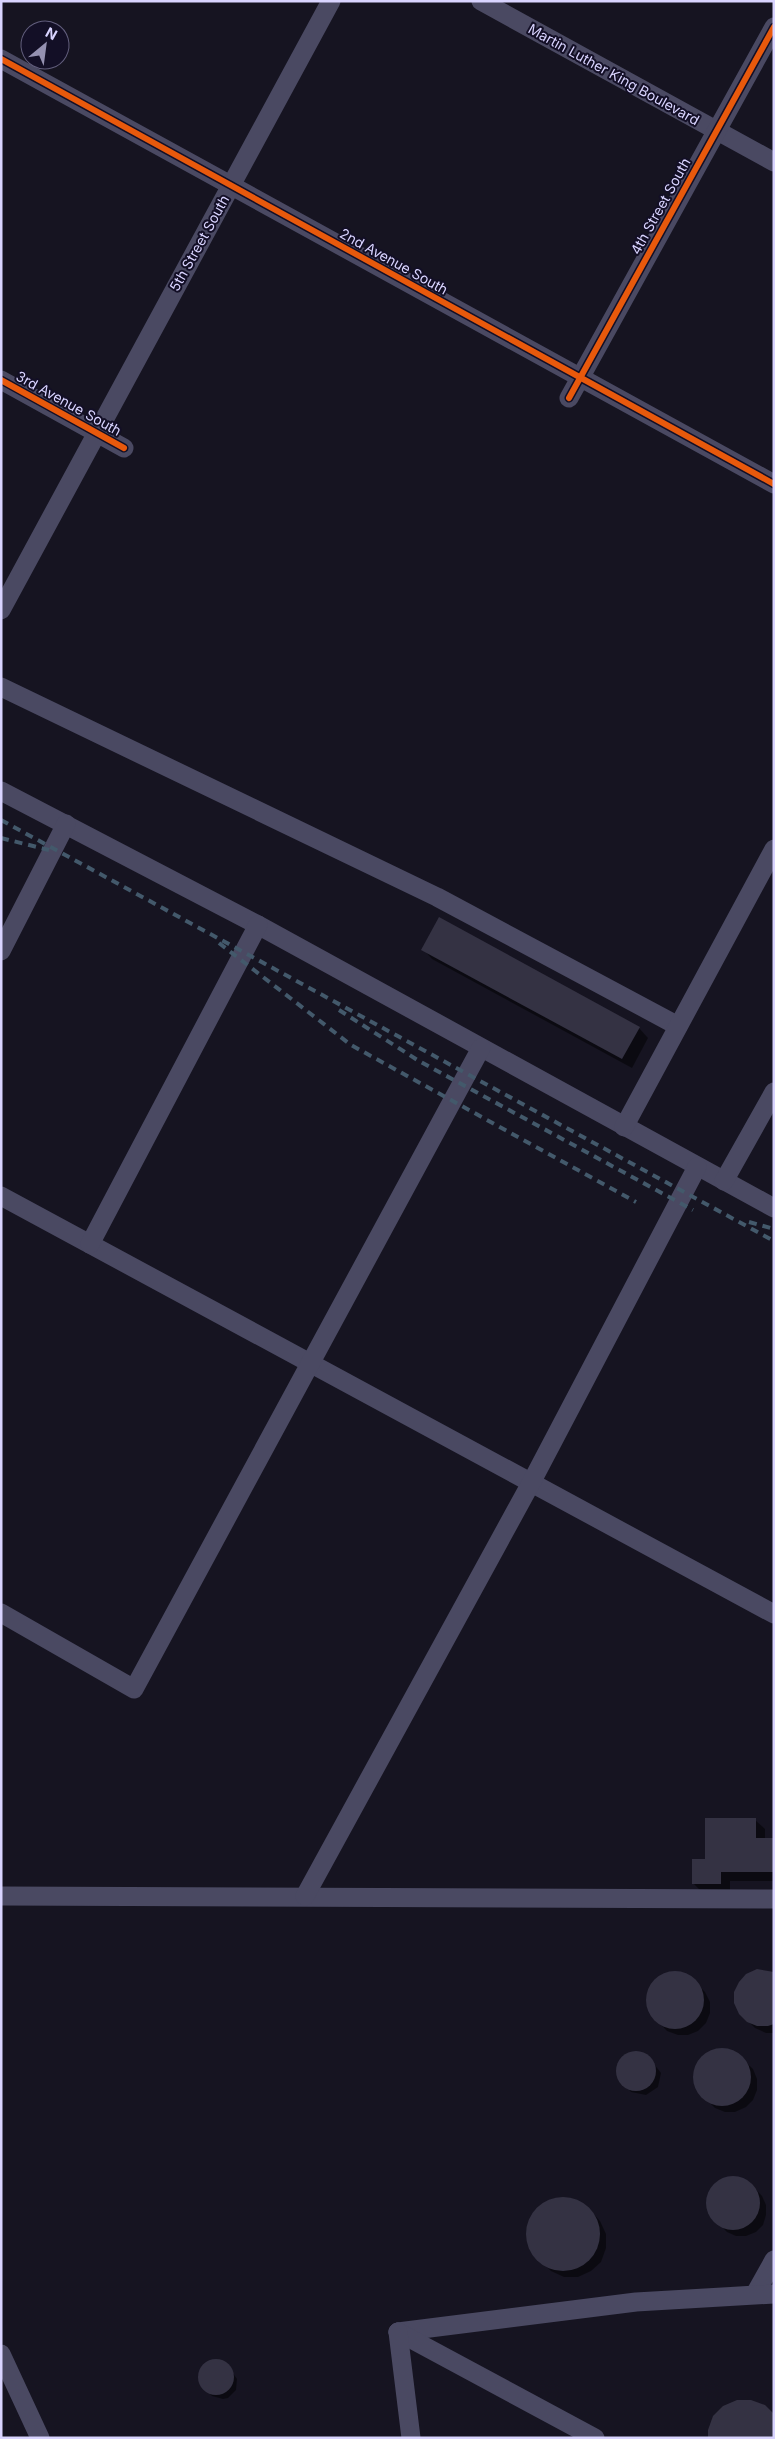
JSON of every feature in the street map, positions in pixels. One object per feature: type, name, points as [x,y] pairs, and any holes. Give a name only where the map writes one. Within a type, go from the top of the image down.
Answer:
[{"type":"street","name":"5th Street South","points":[[1,610],[331,1]]},
{"type":"street","name":"Martin Luther King Boulevard","points":[[481,1],[774,162]]},
{"type":"street","name":"4th Street South","points":[[569,398],[774,27]]},
{"type":"street","name":"2nd Avenue South","points":[[1,59],[774,484]]},
{"type":"street","name":"3rd Avenue South","points":[[1,380],[124,448]]},
{"type":"street","points":[[1,687],[436,896],[678,1026]]},
{"type":"street","points":[[1,791],[258,924],[774,1208]]},
{"type":"street","points":[[1,951],[66,824]]},
{"type":"street","points":[[624,1127],[774,848]]},
{"type":"street","points":[[90,1244],[258,924]]},
{"type":"street","points":[[1,1613],[134,1689],[481,1048]]},
{"type":"street","points":[[724,1181],[774,1092]]},
{"type":"street","points":[[305,1896],[531,1483],[697,1167]]},
{"type":"street","points":[[1,1196],[774,1614]]},
{"type":"street","points":[[1,1896],[774,1899]]},
{"type":"street","points":[[755,2294],[774,2260]]},
{"type":"street","points":[[398,2332],[636,2302],[774,2294]]},
{"type":"street","points":[[398,2332],[411,2438]]},
{"type":"street","points":[[398,2332],[595,2438]]},
{"type":"street","points":[[1,2354],[40,2438]]},
{"type":"building","points":[[439,917],[640,1027],[622,1059],[421,950]]},
{"type":"building","points":[[705,1818],[756,1818],[756,1838],[774,1838],[774,1872],[721,1872],[721,1884],[692,1884],[692,1859],[705,1859]]},
{"type":"building","points":[[757,1969],[774,1972],[774,2024],[768,2026],[757,2026],[747,2022],[739,2014],[734,2003],[734,1992],[739,1982],[746,1974]]},
{"type":"building","points":[[675,1971],[691,1976],[699,1984],[704,2000],[699,2016],[691,2024],[675,2029],[659,2024],[651,2016],[646,2000],[651,1984],[659,1976]]},
{"type":"building","points":[[722,2048],[738,2053],[746,2061],[751,2077],[746,2093],[738,2101],[722,2106],[706,2101],[698,2093],[693,2077],[698,2061],[706,2053]]},
{"type":"building","points":[[640,2051],[647,2054],[653,2060],[656,2071],[655,2079],[647,2088],[640,2091],[632,2091],[625,2088],[617,2079],[616,2067],[619,2060],[628,2052]]},
{"type":"building","points":[[733,2176],[743,2178],[752,2184],[758,2193],[760,2203],[758,2213],[752,2222],[743,2228],[733,2230],[723,2228],[714,2222],[708,2213],[706,2203],[708,2193],[714,2184],[723,2178]]},
{"type":"building","points":[[563,2197],[584,2203],[594,2213],[600,2234],[594,2255],[584,2265],[563,2271],[542,2265],[532,2255],[526,2234],[532,2213],[542,2203]]},
{"type":"building","points":[[216,2359],[228,2365],[234,2377],[228,2389],[216,2395],[204,2389],[198,2377],[204,2365]]},
{"type":"building","points":[[737,2400],[751,2400],[765,2405],[774,2414],[774,2438],[708,2438],[708,2430],[713,2416],[723,2406]]},
{"type":"railway","points":[[1,820],[774,1241]]},
{"type":"railway","points":[[1,838],[49,850]]},
{"type":"railway","points":[[219,943],[351,1045],[636,1202]]},
{"type":"railway","points":[[339,1010],[419,1061],[693,1210]]},
{"type":"railway","points":[[749,1222],[774,1229]]},
{"type":"cycle path","points":[[569,398],[774,27]]},
{"type":"cycle path","points":[[1,59],[774,484]]},
{"type":"cycle path","points":[[1,380],[124,448]]}]
